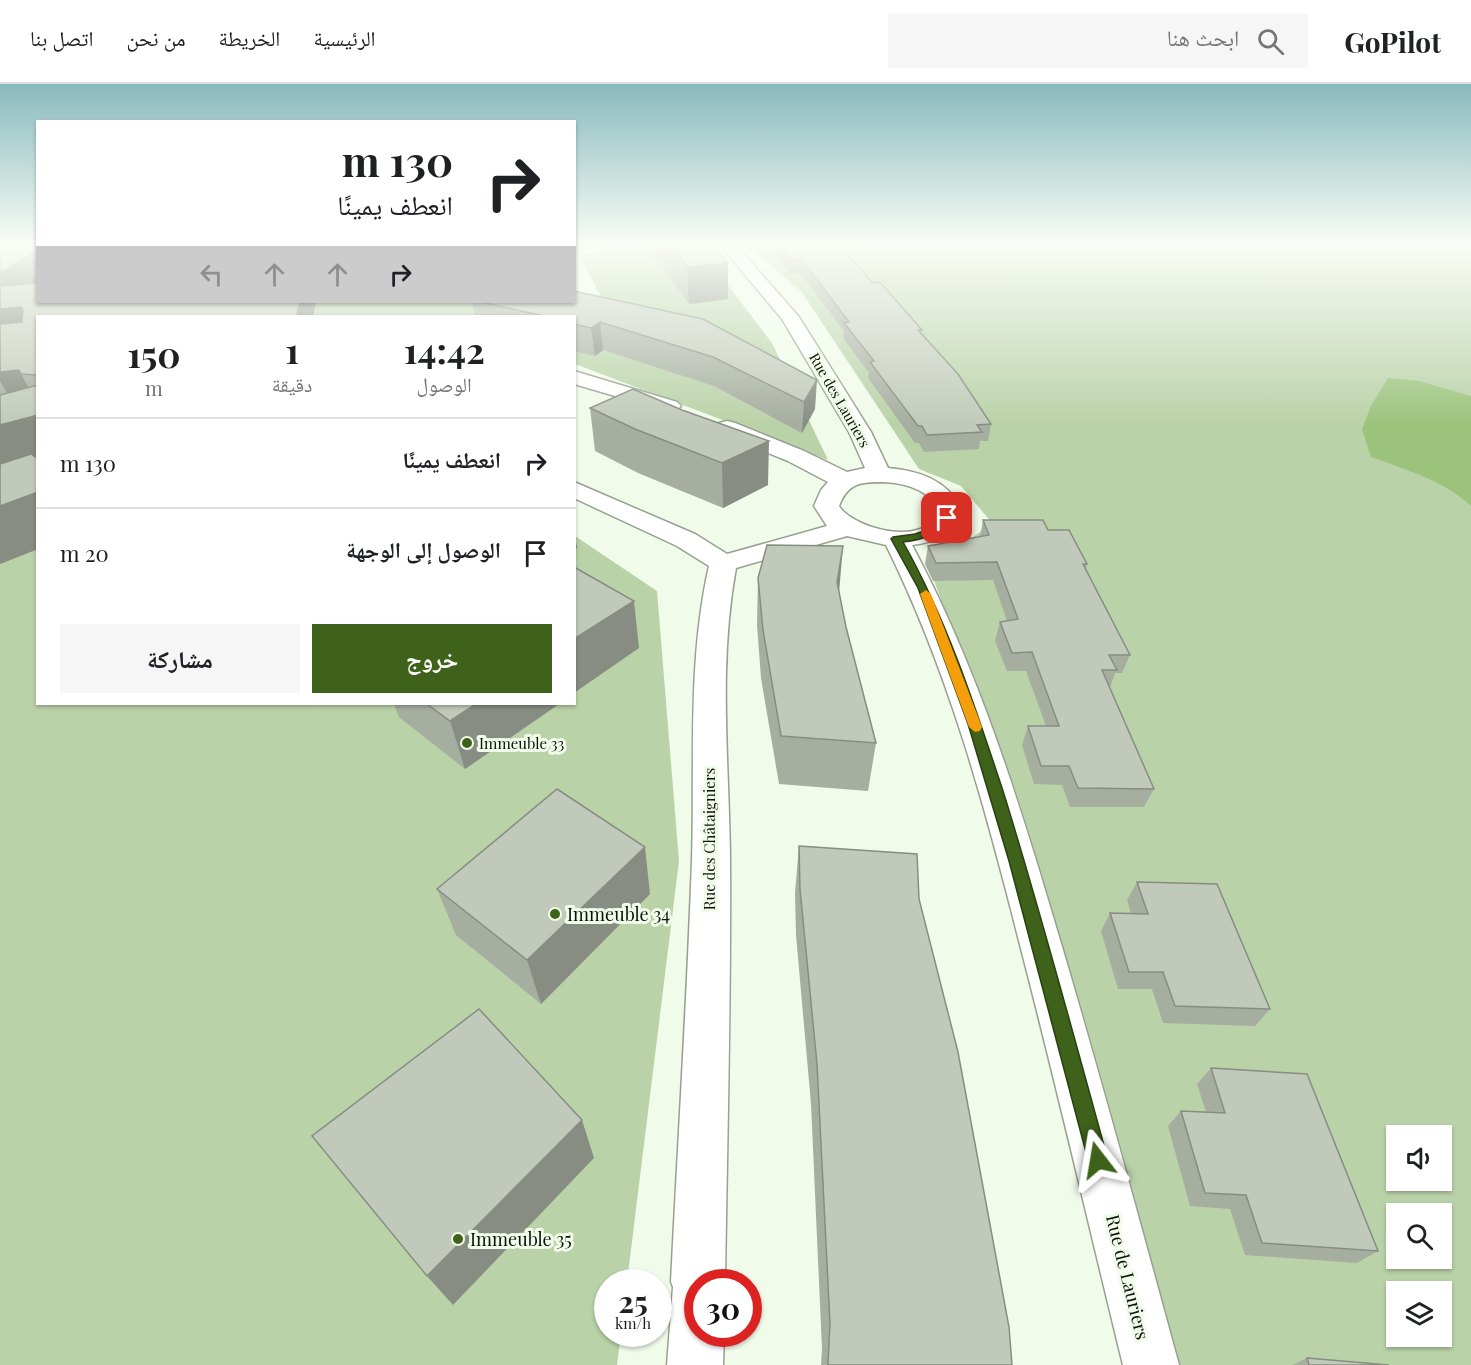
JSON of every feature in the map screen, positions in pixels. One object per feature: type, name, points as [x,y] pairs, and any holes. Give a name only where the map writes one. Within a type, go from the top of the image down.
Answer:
[{"type":"street","name":"Rue des Lauriers","points":[[779,305],[790,317],[860,432],[880,475]]},
{"type":"street","points":[[576,378],[699,417],[795,456],[845,481]]},
{"type":"street","points":[[880,475],[899,476],[925,484],[939,492],[949,508],[944,523],[933,531],[916,537],[896,539],[870,536],[848,528],[836,520],[827,506],[831,492],[845,481],[861,476],[880,475]]},
{"type":"street","points":[[576,490],[686,540],[723,563],[848,528]]},
{"type":"street","name":"Rue de Lauriers","points":[[896,539],[923,588],[975,724],[1075,1068],[1151,1365]]},
{"type":"street","name":"Rue des Châtaigniers","points":[[698,1269],[711,848],[708,675],[713,617],[723,563]]},
{"type":"street","points":[[695,1365],[696,1347]]},
{"type":"shaded area","points":[[38,305],[743,305],[772,343],[828,460],[576,364],[576,315],[38,315]]},
{"type":"shaded area","points":[[810,305],[1471,305],[1471,1365],[1162,1365],[1022,827],[930,569],[992,523],[961,486],[919,469]]},
{"type":"shaded area","points":[[1388,378],[1419,381],[1471,396],[1471,506],[1461,497],[1437,483],[1371,457],[1362,429],[1371,406]]},
{"type":"shaded area","points":[[36,423],[36,705],[576,705],[576,537],[657,591],[679,861],[629,1269],[594,1269],[594,1347],[619,1347],[617,1365],[0,1365],[0,431]]},
{"type":"building","points":[[0,305],[299,305],[297,314],[302,315],[36,315],[36,375],[21,374],[19,370],[0,372],[0,324],[22,322],[23,309],[21,307],[0,309]]},
{"type":"building","points":[[494,305],[637,305],[703,319],[817,380],[804,402],[713,357],[600,322],[591,328],[576,324],[576,315],[540,315]]},
{"type":"building","points":[[836,305],[900,305],[922,330],[918,330],[958,374],[991,424],[977,425],[982,432],[927,435],[870,362],[874,361],[844,323],[849,322]]},
{"type":"building","points":[[36,386],[36,416],[0,425],[0,395]]},
{"type":"building","points":[[633,389],[682,410],[769,441],[722,463],[635,429],[590,408]]},
{"type":"building","points":[[31,454],[36,458],[36,493],[0,506],[0,464]]},
{"type":"building","points":[[983,520],[1043,520],[1048,530],[1069,530],[1087,564],[1083,564],[1130,655],[1109,655],[1117,670],[1102,670],[1154,789],[1078,788],[1069,766],[1041,766],[1028,726],[1059,726],[1032,652],[1012,653],[1000,622],[1018,619],[997,562],[936,563],[928,546],[989,535]]},
{"type":"building","points":[[767,545],[843,546],[837,582],[846,627],[876,743],[781,736],[763,630],[758,578]]},
{"type":"building","points":[[576,568],[634,601],[576,638]]},
{"type":"building","points":[[428,705],[474,705],[450,721]]},
{"type":"building","points":[[557,789],[645,847],[527,960],[437,889]]},
{"type":"building","points":[[799,846],[917,854],[919,899],[958,1052],[1009,1327],[1012,1365],[828,1365],[830,1323],[817,1064],[800,889]]},
{"type":"building","points":[[1137,882],[1217,884],[1270,1009],[1175,1006],[1163,972],[1129,972],[1110,913],[1148,914]]},
{"type":"building","name":"Immeuble 35","points":[[479,1009],[582,1120],[427,1276],[312,1136]]},
{"type":"building","points":[[1211,1068],[1307,1074],[1378,1251],[1262,1243],[1246,1195],[1205,1193],[1181,1111],[1225,1113]]},
{"type":"building","points":[[1307,1358],[1389,1365],[1309,1365]]},
{"type":"slow traffic","points":[[926,594],[975,727]]},
{"type":"place","name":"Immeuble 33","points":[[467,743]]},
{"type":"place","name":"Immeuble 34","points":[[555,914]]},
{"type":"place","name":"Immeuble 35","points":[[458,1239]]},
{"type":"route","points":[[947,518],[939,528],[933,531],[916,537],[896,539],[923,588],[975,724],[1017,861],[1075,1068],[1098,1160]]}]
